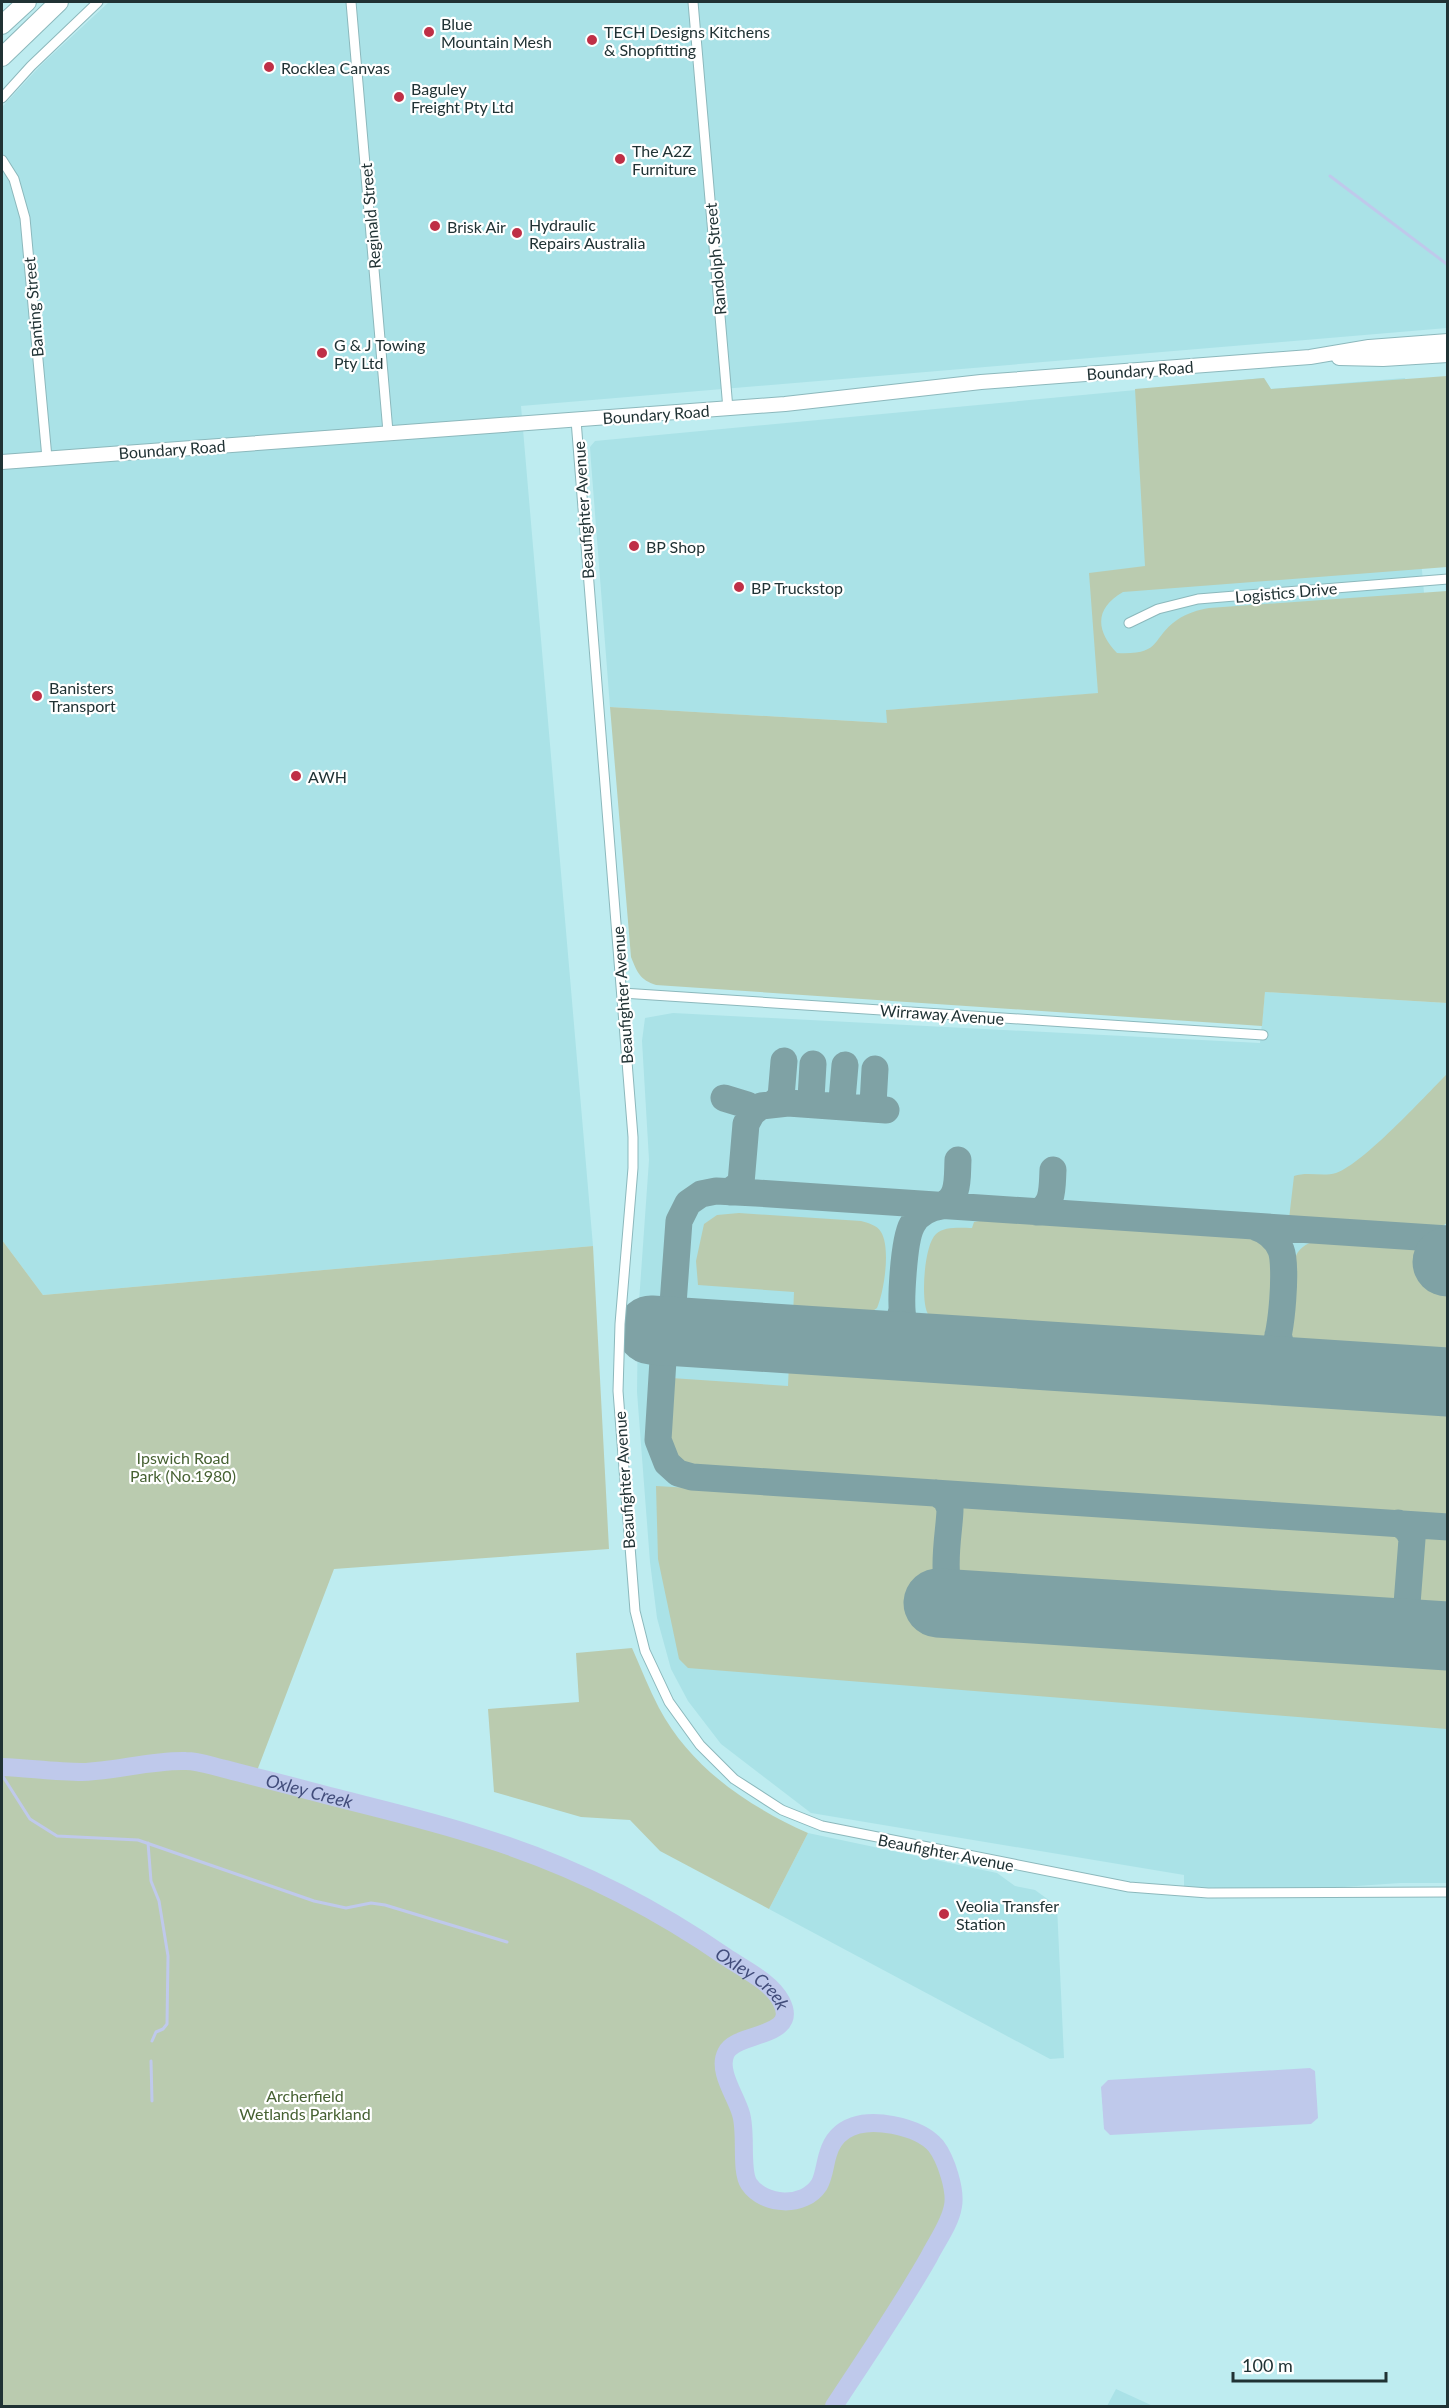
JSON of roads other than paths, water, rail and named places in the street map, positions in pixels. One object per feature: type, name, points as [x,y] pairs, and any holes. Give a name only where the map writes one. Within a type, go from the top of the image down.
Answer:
[{"type":"highway","points":[[2,25],[27,2]]},
{"type":"highway","points":[[2,57],[59,2]]},
{"type":"main road","name":"Boundary Road","points":[[2,462],[388,432],[728,409],[981,382],[1310,357],[1369,347],[1448,341]]},
{"type":"main road","name":"Boundary Road","points":[[1310,357],[1383,359],[1448,355]]},
{"type":"street","points":[[2,98],[31,66],[98,2]]},
{"type":"street","name":"Reginald Street","points":[[351,2],[388,432]]},
{"type":"street","name":"Randolph Street","points":[[693,2],[728,409]]},
{"type":"street","name":"Banting Street","points":[[2,160],[14,179],[25,218],[47,458]]},
{"type":"street","name":"Beaufighter Avenue","points":[[576,420],[622,993],[633,1168],[620,1324],[618,1391],[633,1591],[643,1642],[669,1702],[700,1745],[734,1779],[782,1810],[822,1826],[902,1844],[1153,1890],[1208,1893],[1448,1892]]},
{"type":"street","name":"Logistics Drive","points":[[1130,623],[1158,609],[1198,599],[1448,579]]},
{"type":"street","name":"Wirraway Avenue","points":[[622,993],[1263,1035]]},
{"type":"waterway","points":[[1330,176],[1448,265]]},
{"type":"waterway","name":"Oxley Creek","points":[[2,1767],[82,1772],[160,1762],[195,1762],[437,1824],[513,1848],[577,1873],[668,1920],[764,1982],[781,2001],[785,2013],[782,2022],[765,2033],[732,2046],[724,2060],[725,2075],[743,2122],[745,2170],[749,2184],[764,2197],[774,2200],[794,2201],[804,2198],[819,2185],[828,2154],[838,2136],[854,2126],[873,2123],[905,2128],[932,2142],[943,2159],[953,2192],[953,2206],[943,2232],[883,2332],[834,2406]]},
{"type":"waterway","points":[[2,1775],[30,1819],[57,1836],[138,1840],[314,1901],[346,1908],[371,1903],[385,1905],[507,1942]]},
{"type":"waterway","points":[[148,1843],[151,1881],[159,1901],[168,1956],[167,2024],[156,2032],[152,2041]]},
{"type":"waterway","points":[[151,2061],[152,2101]]},
{"type":"place","name":"Blue Mountain Mesh","points":[[429,32]]},
{"type":"place","name":"TECH Designs Kitchens & Shopfitting","points":[[592,40]]},
{"type":"place","name":"Rocklea Canvas","points":[[269,67]]},
{"type":"place","name":"Baguley Freight Pty Ltd","points":[[399,97]]},
{"type":"place","name":"The A2Z Furniture","points":[[620,159]]},
{"type":"place","name":"Brisk Air","points":[[435,226]]},
{"type":"place","name":"Hydraulic Repairs Australia","points":[[517,233]]},
{"type":"place","name":"G & J Towing Pty Ltd","points":[[322,353]]},
{"type":"place","name":"BP Shop","points":[[634,546]]},
{"type":"place","name":"BP Truckstop","points":[[739,587]]},
{"type":"place","name":"Banisters Transport","points":[[37,696]]},
{"type":"place","name":"AWH","points":[[296,776]]},
{"type":"place","name":"Veolia Transfer Station","points":[[944,1914]]},
{"type":"park label","name":"Ipswich Road Park (No.1980)","points":[[183,1466]]},
{"type":"park label","name":"Archerfield Wetlands Parkland","points":[[305,2104]]}]
